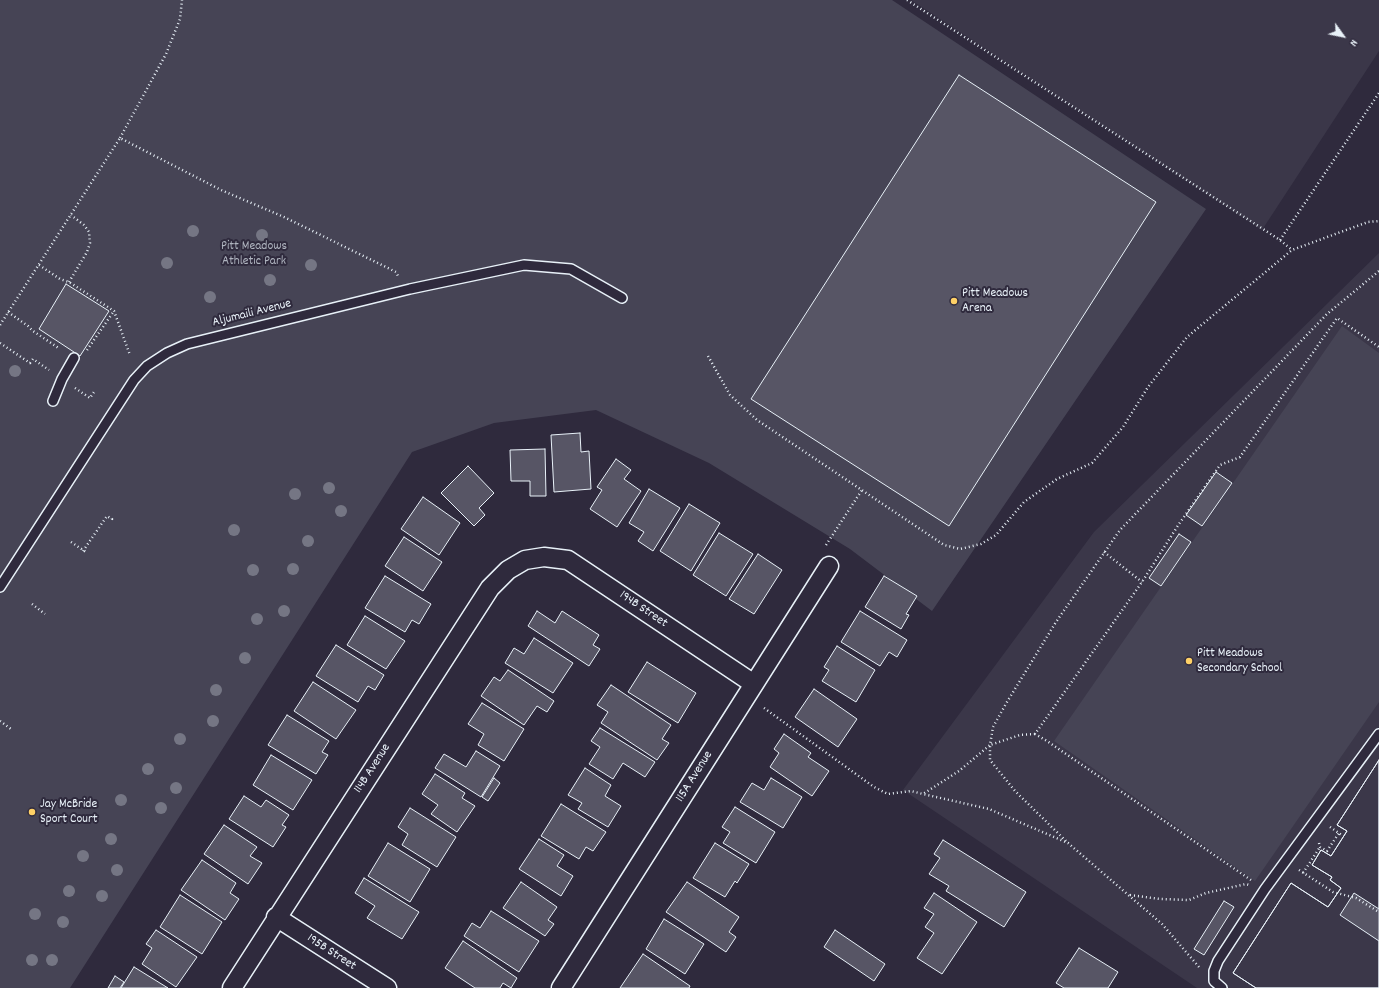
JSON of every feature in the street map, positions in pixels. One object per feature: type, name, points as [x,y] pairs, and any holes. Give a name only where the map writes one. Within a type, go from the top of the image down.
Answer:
[{"type":"street","name":"194B Street","points":[[525,560],[544,557],[568,560],[754,684]]},
{"type":"street","name":"114B Avenue","points":[[232,988],[276,917],[490,588],[508,570],[525,560]]},
{"type":"street","name":"115A Avenue","points":[[561,988],[829,566]]},
{"type":"street","name":"195B Street","points":[[276,917],[387,988]]},
{"type":"lane","name":"Aljumaili Avenue","points":[[0,586],[134,380],[147,366],[167,353],[187,344],[402,291],[524,265],[571,269],[622,298]]},
{"type":"lane","points":[[53,400],[62,379],[74,358]]},
{"type":"lane","points":[[1222,988],[1214,981],[1214,971],[1218,961],[1265,889],[1379,734]]},
{"type":"path","points":[[0,325],[120,138],[166,54],[180,18],[182,0]]},
{"type":"path","points":[[907,0],[1280,240],[1292,250]]},
{"type":"path","points":[[1280,240],[1379,94]]},
{"type":"path","points":[[120,138],[221,190],[284,218],[396,272],[399,276]]},
{"type":"path","points":[[69,282],[87,252],[90,243],[89,232],[79,220],[71,215]]},
{"type":"path","points":[[708,356],[730,395],[757,420],[944,545],[960,549],[981,544],[996,535],[1024,502],[1057,479],[1092,463],[1123,427],[1148,387],[1188,337],[1292,250],[1368,222],[1379,221]]},
{"type":"path","points":[[39,265],[114,311],[130,356]]},
{"type":"path","points":[[1214,981],[1192,960],[1162,924],[1068,843],[1015,791],[990,760],[990,745],[993,727],[1056,622],[1120,530],[1327,314],[1379,271]]},
{"type":"path","points":[[8,312],[28,326]]},
{"type":"path","points":[[1035,734],[1142,582],[1178,524],[1220,465],[1240,457],[1337,318],[1379,347]]},
{"type":"path","points":[[72,542],[84,552],[107,516],[112,519],[110,522]]},
{"type":"path","points":[[1104,552],[1142,582]]},
{"type":"path","points":[[32,604],[45,614]]},
{"type":"path","points":[[764,708],[874,787],[888,794],[912,791],[989,809],[1068,843]]},
{"type":"path","points":[[0,721],[11,729]]},
{"type":"path","points":[[923,794],[959,771],[990,745],[1020,735],[1035,734],[1265,889]]},
{"type":"path","points":[[1312,824],[1320,847],[1327,851],[1339,833]]},
{"type":"path","points":[[1303,873],[1320,847]]},
{"type":"path","points":[[1285,862],[1333,892],[1356,898],[1379,912]]},
{"type":"path","points":[[1129,895],[1160,899],[1188,900],[1206,893],[1246,884],[1265,889]]},
{"type":"shaded area","points":[[911,0],[1379,0],[1379,51],[1262,230]]},
{"type":"shaded area","name":"Pitt Meadows Secondary School","points":[[1379,253],[1379,988],[1197,988],[903,790],[1094,532]]},
{"type":"green space","name":"Pitt Meadows Athletic Park","points":[[0,0],[892,0],[1206,209],[932,611],[850,549],[709,463],[596,410],[494,423],[412,452],[70,988],[0,988]]},
{"type":"green space","points":[[1342,326],[1379,353],[1379,702],[1255,881],[1054,741]]},
{"type":"building","name":"Pitt Meadows Arena","points":[[959,75],[1156,202],[949,526],[751,399]]},
{"type":"building","points":[[66,284],[109,311],[80,356],[39,329]]},
{"type":"building","points":[[580,433],[581,452],[589,451],[591,489],[554,492],[551,435]]},
{"type":"building","points":[[545,449],[546,496],[530,496],[530,481],[511,481],[510,450]]},
{"type":"building","points":[[616,459],[631,470],[624,479],[641,491],[617,527],[590,509],[602,490],[597,487]]},
{"type":"building","points":[[468,466],[494,493],[479,508],[485,515],[474,526],[441,493]]},
{"type":"building","points":[[1216,472],[1232,483],[1202,526],[1186,515]]},
{"type":"building","points":[[649,489],[680,508],[653,551],[638,541],[644,532],[629,523]]},
{"type":"building","points":[[423,497],[460,523],[439,555],[401,529]]},
{"type":"building","points":[[689,504],[720,523],[691,571],[660,551]]},
{"type":"building","points":[[719,533],[753,554],[726,596],[693,575]]},
{"type":"building","points":[[1179,534],[1191,542],[1161,586],[1149,578]]},
{"type":"building","points":[[404,537],[442,562],[423,591],[385,566]]},
{"type":"building","points":[[758,554],[782,570],[754,614],[729,599]]},
{"type":"building","points":[[385,576],[431,604],[419,624],[412,620],[405,632],[365,608]]},
{"type":"building","points":[[884,576],[917,596],[906,614],[909,615],[901,629],[865,607]]},
{"type":"building","points":[[537,611],[555,623],[562,611],[599,635],[593,645],[600,649],[589,666],[528,626]]},
{"type":"building","points":[[860,611],[907,640],[897,657],[889,652],[880,666],[841,642]]},
{"type":"building","points":[[365,616],[405,641],[386,669],[347,645]]},
{"type":"building","points":[[534,638],[573,663],[553,693],[505,663],[514,648],[524,654]]},
{"type":"building","points":[[336,645],[384,675],[375,690],[368,686],[358,702],[316,676]]},
{"type":"building","points":[[837,646],[875,670],[856,702],[822,681],[829,670],[824,667]]},
{"type":"building","points":[[647,662],[696,693],[678,723],[628,692]]},
{"type":"building","points":[[508,670],[554,701],[547,712],[537,706],[524,725],[481,696],[494,677],[500,681]]},
{"type":"building","points":[[313,682],[356,710],[336,739],[294,711]]},
{"type":"building","points":[[611,685],[671,725],[662,739],[669,743],[657,760],[601,723],[608,712],[597,705]]},
{"type":"building","points":[[814,689],[857,719],[838,747],[795,717]]},
{"type":"building","points":[[482,703],[524,729],[504,761],[478,745],[484,734],[468,724]]},
{"type":"building","points":[[287,715],[329,741],[322,752],[328,755],[316,774],[268,745]]},
{"type":"building","points":[[600,728],[655,762],[645,777],[623,763],[613,779],[589,764],[600,747],[591,741]]},
{"type":"building","points":[[784,734],[811,753],[808,757],[829,771],[812,796],[770,767],[779,753],[774,749]]},
{"type":"building","points":[[476,751],[500,766],[481,797],[435,768],[444,754],[466,767]]},
{"type":"building","points":[[271,755],[312,780],[293,810],[253,785]]},
{"type":"building","points":[[1379,760],[1379,909],[1354,893],[1340,915],[1379,941],[1379,988],[1256,988],[1233,973],[1291,883],[1328,907],[1341,888],[1330,880],[1332,877],[1312,865],[1321,850],[1331,856],[1347,831],[1337,825]]},
{"type":"building","points":[[1379,760],[1379,988],[1256,988],[1233,973],[1291,883],[1328,907],[1341,888],[1330,880],[1332,877],[1312,865],[1321,850],[1331,856],[1347,831],[1337,825]]},
{"type":"building","points":[[585,768],[611,785],[605,796],[621,806],[608,827],[578,809],[582,803],[568,795]]},
{"type":"building","points":[[435,774],[465,793],[462,798],[475,806],[457,832],[431,814],[438,805],[422,794]]},
{"type":"building","points":[[494,778],[500,783],[488,801],[482,797]]},
{"type":"building","points":[[771,778],[802,797],[783,828],[740,802],[752,783],[764,790]]},
{"type":"building","points":[[244,796],[261,807],[266,800],[289,815],[282,825],[286,827],[273,847],[229,819]]},
{"type":"building","points":[[561,804],[606,832],[593,851],[586,847],[579,859],[541,836]]},
{"type":"building","points":[[735,807],[775,832],[756,863],[723,843],[730,832],[722,827]]},
{"type":"building","points":[[410,808],[456,837],[437,867],[402,845],[408,834],[398,827]]},
{"type":"building","points":[[224,825],[257,847],[250,856],[262,863],[248,884],[204,854]]},
{"type":"building","points":[[539,839],[564,855],[557,866],[573,876],[561,896],[519,869]]},
{"type":"building","points":[[943,840],[1026,892],[1004,927],[946,891],[949,886],[929,874],[940,858],[934,854]]},
{"type":"building","points":[[388,843],[430,869],[410,902],[368,876]]},
{"type":"building","points":[[715,843],[749,864],[737,883],[735,881],[725,897],[693,878]]},
{"type":"building","points":[[202,860],[236,883],[230,893],[239,899],[225,920],[181,890]]},
{"type":"building","points":[[364,878],[419,912],[402,939],[367,918],[375,906],[355,893]]},
{"type":"building","points":[[521,882],[557,907],[548,920],[554,924],[545,936],[503,908]]},
{"type":"building","points":[[687,882],[739,917],[729,932],[736,937],[726,952],[666,912]]},
{"type":"building","points":[[934,893],[977,922],[942,974],[917,958],[934,933],[925,927],[934,914],[924,908]]},
{"type":"building","points":[[180,895],[222,922],[202,954],[160,927]]},
{"type":"building","points":[[1224,901],[1234,907],[1204,955],[1194,949]]},
{"type":"building","points":[[491,911],[539,941],[519,972],[464,936],[472,923],[480,928]]},
{"type":"building","points":[[664,919],[704,944],[685,974],[646,949]]},
{"type":"building","points":[[156,930],[197,957],[176,987],[142,964],[152,948],[146,944]]},
{"type":"building","points":[[835,930],[885,964],[874,981],[824,947]]},
{"type":"building","points":[[463,941],[517,978],[511,988],[503,983],[500,988],[475,988],[445,968]]},
{"type":"building","points":[[1079,948],[1118,972],[1108,988],[1064,988],[1056,983]]},
{"type":"building","points":[[643,954],[690,986],[689,988],[620,988]]},
{"type":"building","points":[[134,967],[168,988],[121,988]]},
{"type":"building","points":[[115,976],[124,982],[120,988],[108,988]]},
{"type":"place","name":"Pitt Meadows Arena","points":[[954,301]]},
{"type":"place","name":"Pitt Meadows Secondary School","points":[[1189,661]]},
{"type":"place","name":"Jay McBride Sport Court","points":[[32,812]]}]
